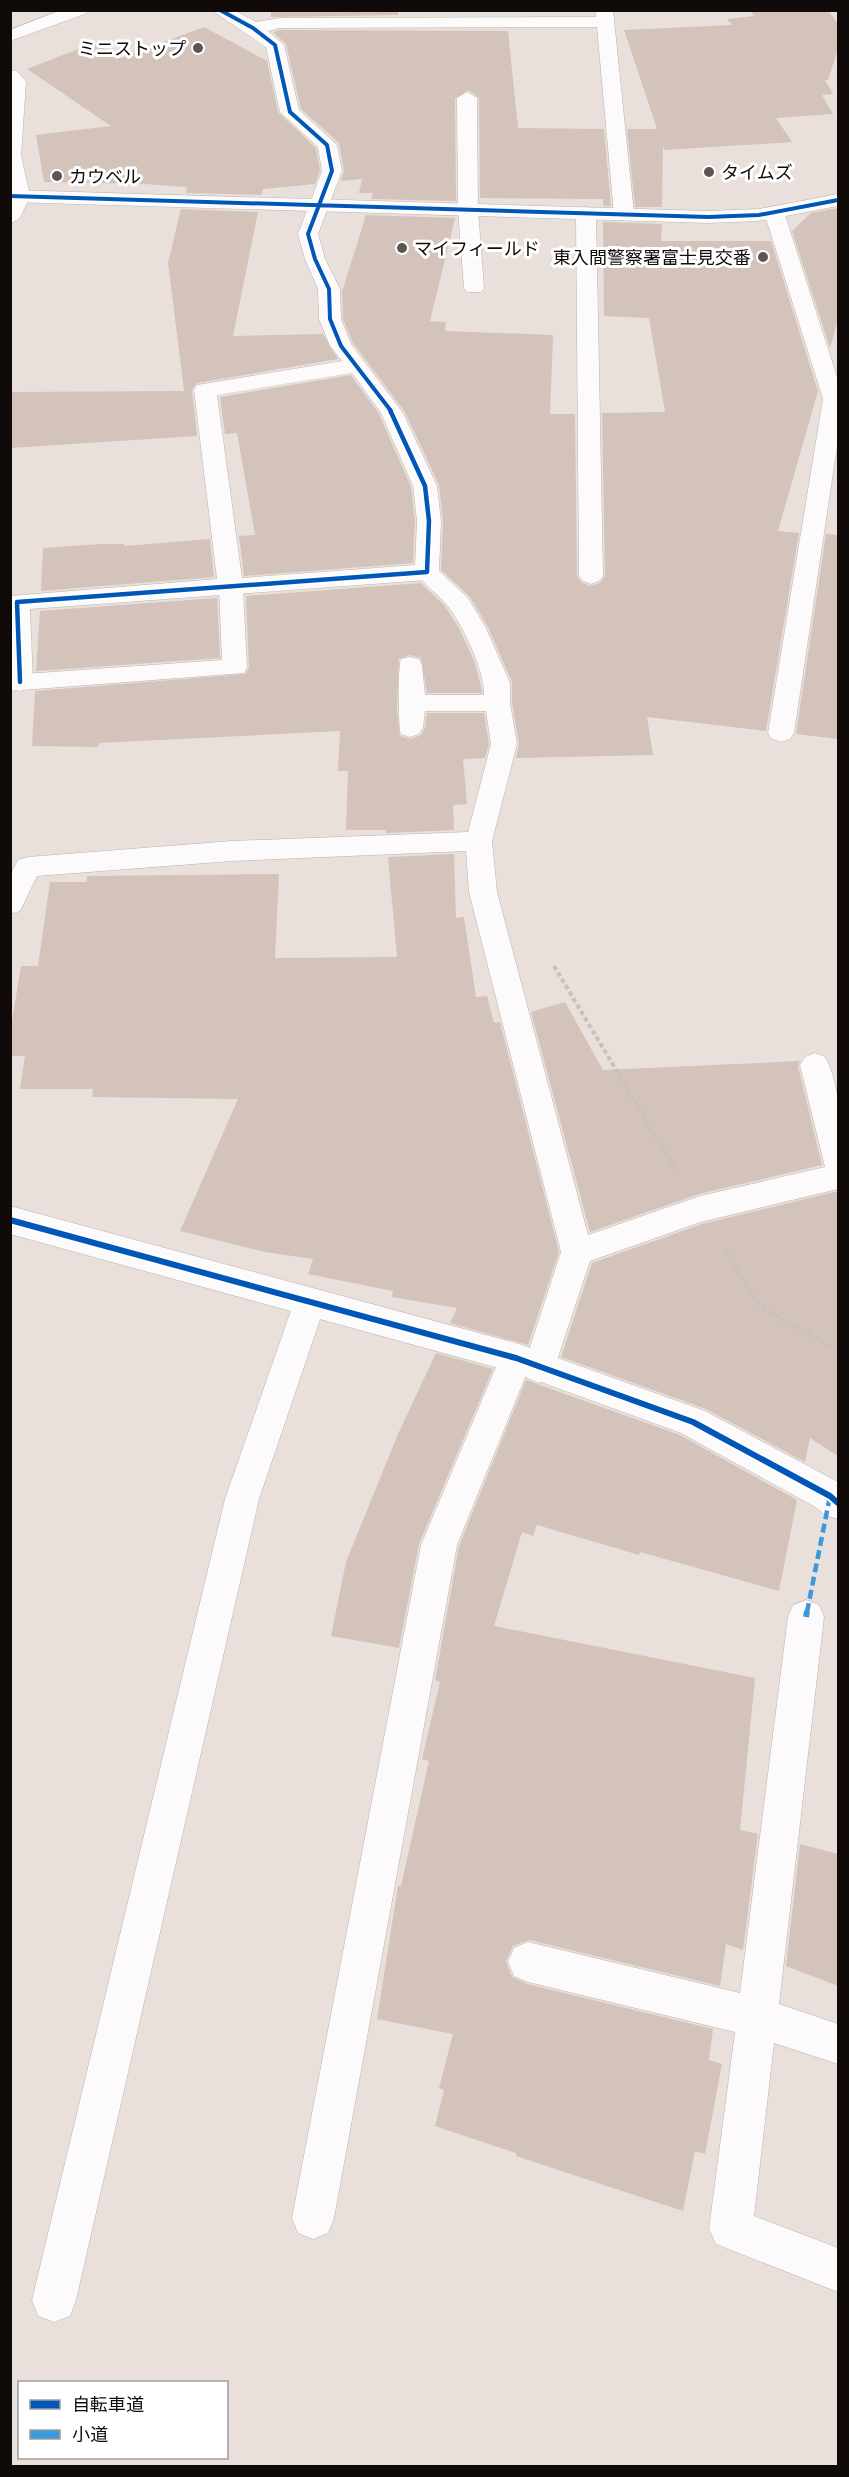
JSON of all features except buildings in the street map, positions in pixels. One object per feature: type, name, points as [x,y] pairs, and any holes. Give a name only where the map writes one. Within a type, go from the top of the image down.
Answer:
[{"type":"street","points":[[10,36],[79,10]]},
{"type":"street","points":[[15,683],[17,602],[427,572],[429,521],[425,486],[392,413],[358,365],[341,346],[330,319],[329,289],[315,259],[308,234],[332,171],[327,145],[290,112],[275,45],[253,28],[220,10]]},
{"type":"street","points":[[253,28],[280,23],[605,16],[624,214]]},
{"type":"street","points":[[10,75],[17,82],[11,154],[15,196],[708,217],[774,212],[838,200]]},
{"type":"street","points":[[467,98],[468,210]]},
{"type":"street","points":[[231,588],[205,390],[358,365]]},
{"type":"street","points":[[10,1220],[527,1363],[693,1422],[830,1496],[838,1503]]},
{"type":"lane","points":[[10,218],[15,196]]},
{"type":"lane","points":[[468,210],[474,288]]},
{"type":"lane","points":[[774,212],[834,399],[781,733]]},
{"type":"lane","points":[[586,213],[591,576]]},
{"type":"lane","points":[[313,2218],[439,1545],[527,1363],[577,1252],[483,892],[479,842],[504,744],[497,703],[497,683],[474,628],[459,603],[427,572]]},
{"type":"lane","points":[[15,683],[235,667],[231,588]]},
{"type":"lane","points":[[410,665],[413,703],[410,728]]},
{"type":"lane","points":[[413,703],[497,703]]},
{"type":"lane","points":[[10,903],[28,867],[232,851],[479,842]]},
{"type":"lane","points":[[815,1065],[838,1163]]},
{"type":"lane","points":[[577,1252],[699,1209],[838,1177]]},
{"type":"lane","points":[[54,2300],[243,1499],[310,1302]]},
{"type":"lane","points":[[806,1617],[731,2229],[838,2270]]},
{"type":"lane","points":[[528,1962],[757,2017],[838,2044]]},
{"type":"path","points":[[551,962],[760,1307],[838,1351]]},
{"type":"marked path","points":[[806,1617],[830,1496]]},
{"type":"cycle path","points":[[20,682],[17,602],[427,572],[429,521],[425,486],[392,413],[358,365],[341,346],[330,319],[329,289],[315,259],[308,234],[332,171],[327,145],[290,112],[275,45],[253,28],[220,10]]},
{"type":"cycle path","points":[[10,196],[708,217],[759,215],[838,200]]},
{"type":"cycle path","points":[[10,1220],[516,1358],[693,1422],[830,1496],[838,1503]]},
{"type":"place","name":"ミニストップ","points":[[198,48]]},
{"type":"place","name":"タイムズ","points":[[709,172]]},
{"type":"place","name":"カウベル","points":[[57,176]]},
{"type":"place","name":"マイフィールド","points":[[402,248]]},
{"type":"place","name":"東入間警察署富士見交番","points":[[763,257]]}]
